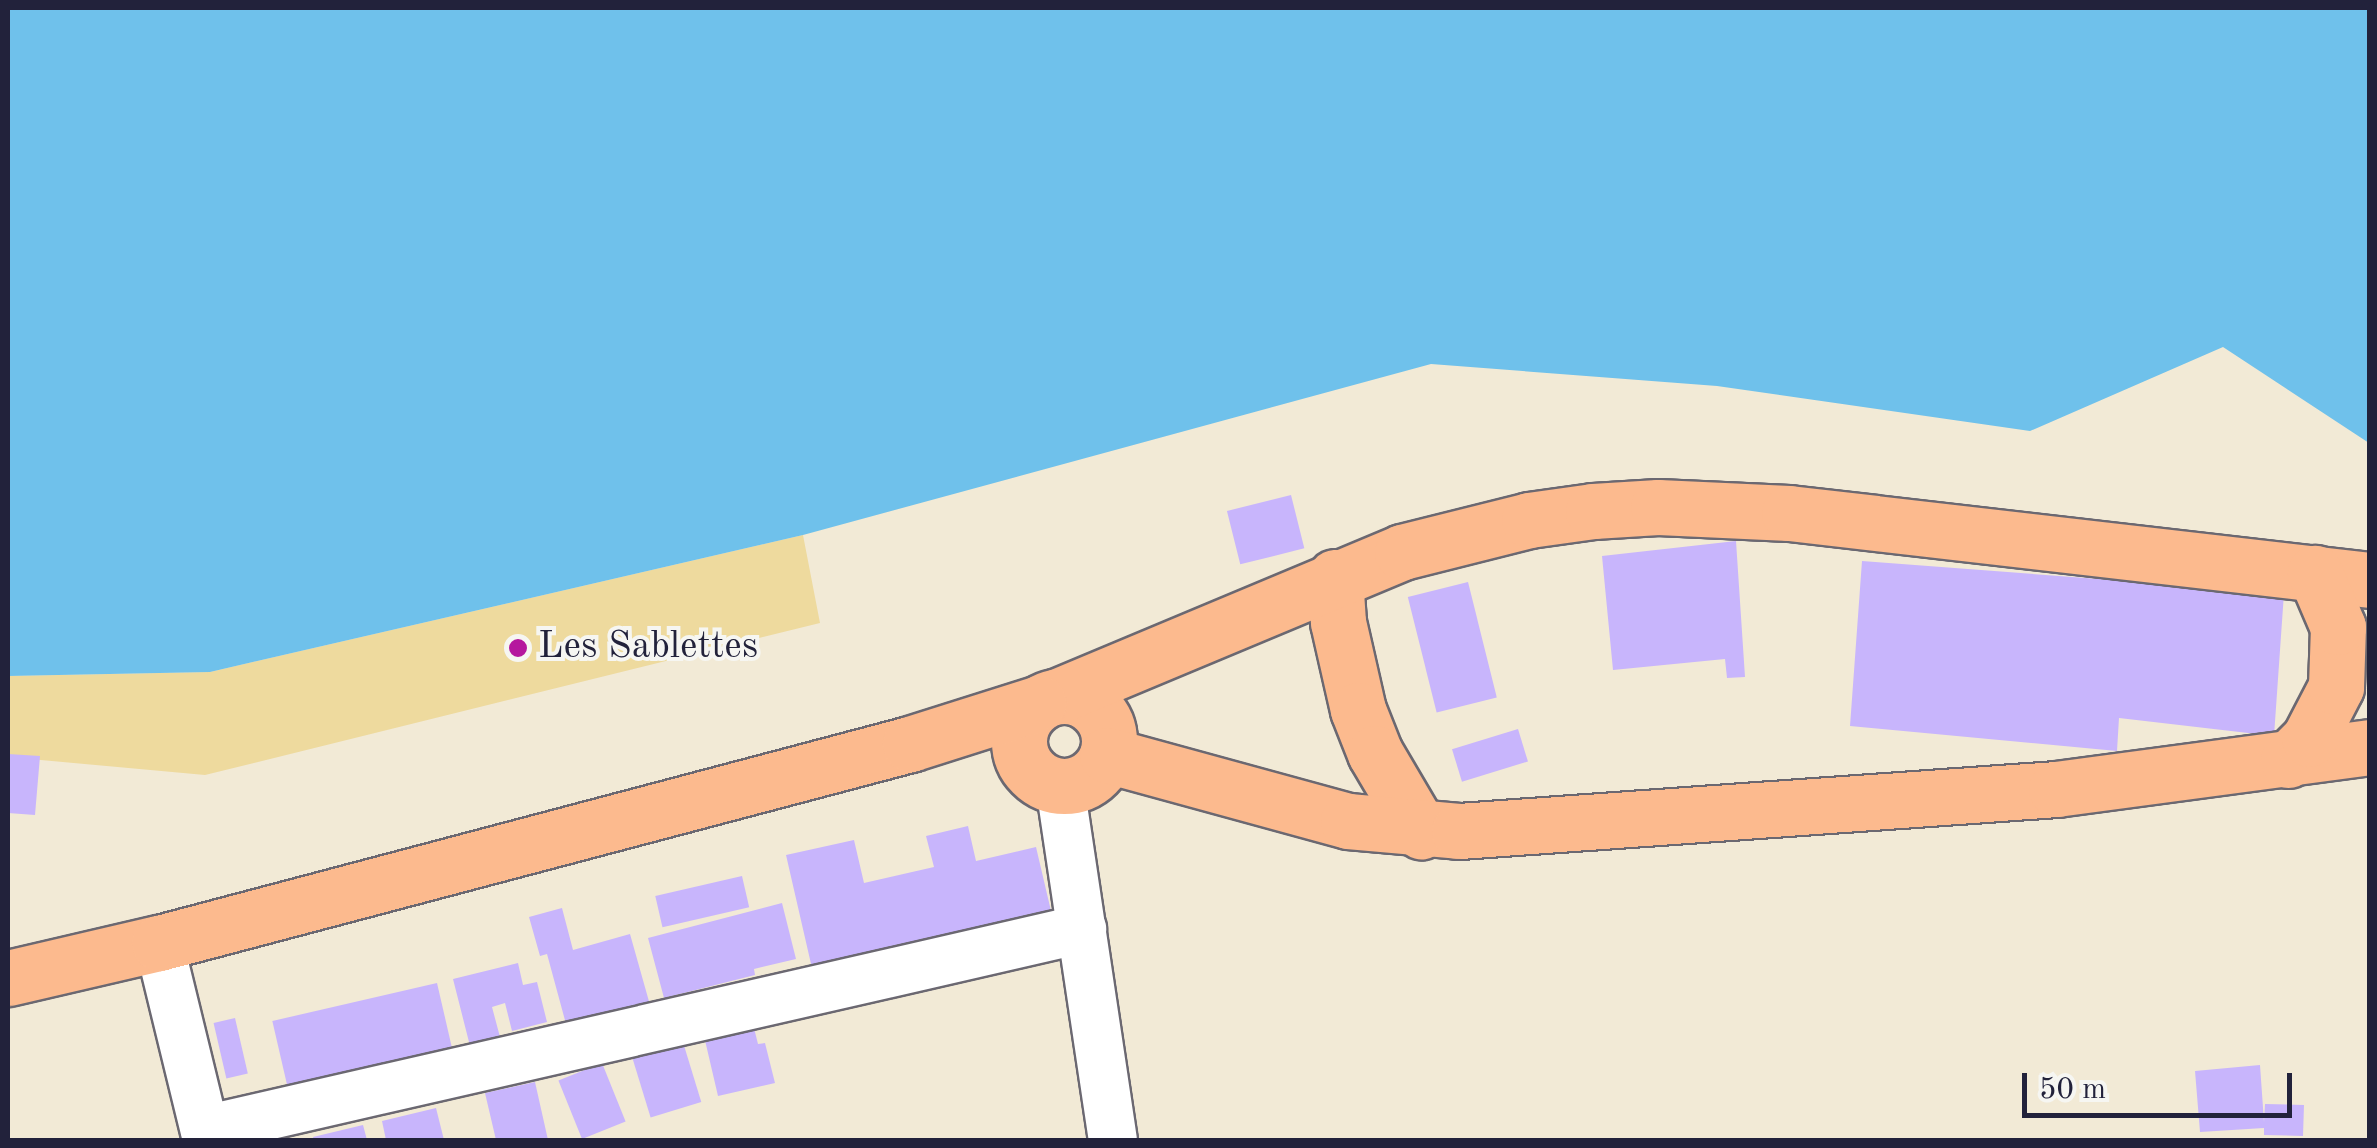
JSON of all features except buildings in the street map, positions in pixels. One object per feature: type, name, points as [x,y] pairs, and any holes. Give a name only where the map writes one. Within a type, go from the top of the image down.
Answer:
[{"type":"main road","points":[[8,978],[159,943],[910,744],[1048,699],[1335,576],[1480,530],[1593,511],[1658,507],[1789,513],[2370,580]]},
{"type":"main road","points":[[2288,760],[2317,727],[2336,687],[2338,628],[2315,573]]},
{"type":"main road","points":[[1335,576],[1338,622],[1358,710],[1375,752],[1422,831]]},
{"type":"main road","points":[[910,744],[982,750],[1044,777],[1084,782],[1107,755],[1110,740],[1099,711],[1087,701],[1048,699]]},
{"type":"main road","points":[[1044,777],[1020,733],[1048,699]]},
{"type":"main road","points":[[1107,755],[1301,810],[1422,831],[2056,789],[2370,747]]},
{"type":"street","points":[[1044,777],[1082,930],[1113,1140]]},
{"type":"street","points":[[159,943],[206,1135],[1082,930]]},
{"type":"sand","name":"Les Sablettes","points":[[803,535],[820,623],[205,775],[8,757],[8,676],[210,672]]},
{"type":"water","points":[[8,8],[2369,8],[2369,443],[2223,347],[2030,431],[1717,386],[1431,364],[803,535],[210,672],[8,676]]},
{"type":"place","name":"Les Sablettes","points":[[518,648]]}]
